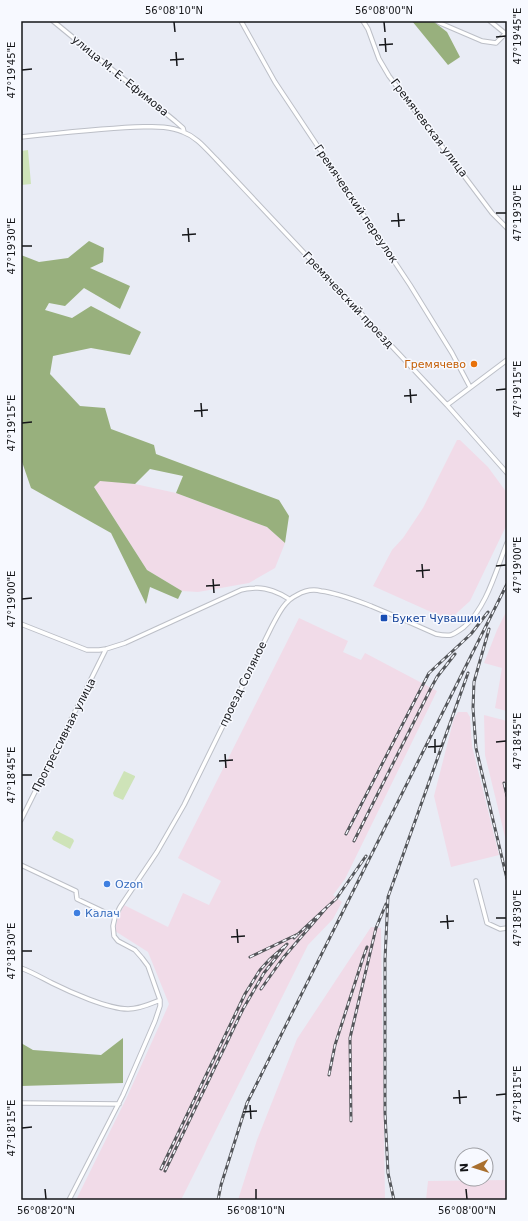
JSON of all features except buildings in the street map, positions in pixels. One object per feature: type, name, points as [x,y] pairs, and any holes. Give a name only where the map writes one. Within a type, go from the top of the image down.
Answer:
[{"type":"street","name":"улица М. Е. Ефимова","points":[[53,21],[175,121],[183,128],[184,132]]},
{"type":"street","name":"Гремячевский переулок","points":[[240,21],[275,82],[410,285],[452,353],[470,387]]},
{"type":"street","name":"Гремячевская улица","points":[[363,21],[389,76],[492,213],[507,228]]},
{"type":"street","points":[[437,21],[482,41],[496,43],[506,34],[490,21]]},
{"type":"street","points":[[21,137],[107,128],[154,127],[173,128],[184,132]]},
{"type":"street","name":"Гремячевский проезд","points":[[184,132],[196,139],[216,159],[446,405],[507,473]]},
{"type":"street","points":[[446,405],[507,360]]},
{"type":"street","points":[[21,624],[81,648],[93,650],[106,649],[125,643],[241,590],[255,588],[280,594],[289,599],[305,591],[320,590],[330,592],[361,602],[436,634],[452,635],[467,624],[478,612],[485,601],[507,543]]},
{"type":"street","name":"проезд Соляное","points":[[115,917],[120,907],[157,852],[184,805],[279,612],[289,599]]},
{"type":"street","name":"Прогрессивная улица","points":[[21,820],[106,649]]},
{"type":"street","points":[[21,865],[76,891],[77,899],[115,917],[113,926],[114,936],[118,941],[134,950],[148,966],[160,1000],[160,1006],[155,1021],[119,1104],[69,1200]]},
{"type":"street","points":[[476,881],[487,923],[500,929],[507,928]]},
{"type":"street","points":[[21,968],[59,987],[117,1008],[137,1008],[147,1006],[160,1000]]},
{"type":"street","points":[[21,1103],[119,1104]]},
{"type":"shaded area","points":[[457,440],[460,440],[488,467],[507,493],[507,524],[470,601],[449,620],[373,586],[392,550],[403,538],[423,508]]},
{"type":"shaded area","points":[[100,480],[135,484],[176,493],[267,527],[285,543],[275,568],[249,583],[198,592],[182,591],[147,570],[94,487]]},
{"type":"shaded area","points":[[507,610],[507,711],[495,708],[502,668],[484,663],[497,630]]},
{"type":"shaded area","points":[[299,618],[348,641],[343,652],[361,660],[365,653],[437,691],[345,879],[333,895],[342,902],[333,919],[308,945],[181,1200],[76,1200],[127,1097],[169,1004],[148,952],[115,931],[117,920],[124,905],[168,927],[183,893],[209,905],[221,881],[178,858]]},
{"type":"shaded area","points":[[458,712],[467,712],[470,717],[472,746],[499,855],[451,867],[434,796],[454,718]]},
{"type":"shaded area","points":[[484,715],[507,721],[507,845],[485,755]]},
{"type":"shaded area","points":[[371,927],[381,928],[385,1200],[238,1200],[257,1140],[297,1039]]},
{"type":"shaded area","points":[[494,1180],[507,1180],[507,1200],[426,1200],[428,1181],[454,1181],[454,1187],[494,1187]]},
{"type":"green space","points":[[412,21],[433,21],[447,32],[460,57],[448,65]]},
{"type":"green space","points":[[28,150],[31,184],[21,185],[21,151]]},
{"type":"green space","points":[[89,241],[104,248],[103,262],[90,268],[130,286],[120,309],[84,288],[65,306],[49,303],[45,310],[72,318],[91,306],[141,332],[130,355],[91,348],[53,356],[50,374],[80,406],[105,408],[111,429],[154,445],[156,454],[279,500],[289,516],[285,543],[267,527],[176,493],[183,476],[150,469],[135,484],[100,481],[94,487],[147,570],[182,591],[178,599],[150,587],[146,604],[111,533],[31,488],[21,459],[21,255],[39,262],[68,258]]},
{"type":"green space","points":[[124,771],[135,777],[123,800],[114,796],[113,793]]},
{"type":"green space","points":[[56,831],[73,839],[74,841],[70,849],[53,840],[52,838]]},
{"type":"green space","points":[[123,1038],[123,1083],[21,1086],[21,1043],[33,1050],[101,1055]]},
{"type":"railway","points":[[218,1200],[221,1185],[247,1103],[507,584]]},
{"type":"railway","points":[[346,834],[429,673],[471,634],[488,612]]},
{"type":"railway","points":[[489,629],[474,682],[473,708],[476,748],[507,879]]},
{"type":"railway","points":[[354,841],[431,688],[437,677],[455,654]]},
{"type":"railway","points":[[394,1200],[388,1173],[385,1113],[385,959],[388,897],[468,673]]},
{"type":"railway","points":[[504,783],[507,796]]},
{"type":"railway","points":[[327,907],[336,899],[366,856]]},
{"type":"railway","points":[[351,1121],[350,1038],[376,928],[386,904]]},
{"type":"railway","points":[[261,989],[283,958],[327,907],[298,934]]},
{"type":"railway","points":[[250,957],[298,934],[294,938]]},
{"type":"railway","points":[[161,1169],[245,994],[260,970],[287,944],[264,973],[243,1009],[165,1171]]},
{"type":"railway","points":[[329,1075],[335,1045],[367,947]]},
{"type":"place","name":"Гремячево","points":[[474,364]]},
{"type":"place","name":"Букет Чувашии","points":[[384,618]]},
{"type":"place","name":"Ozon","points":[[107,884]]},
{"type":"place","name":"Калач","points":[[77,913]]}]
